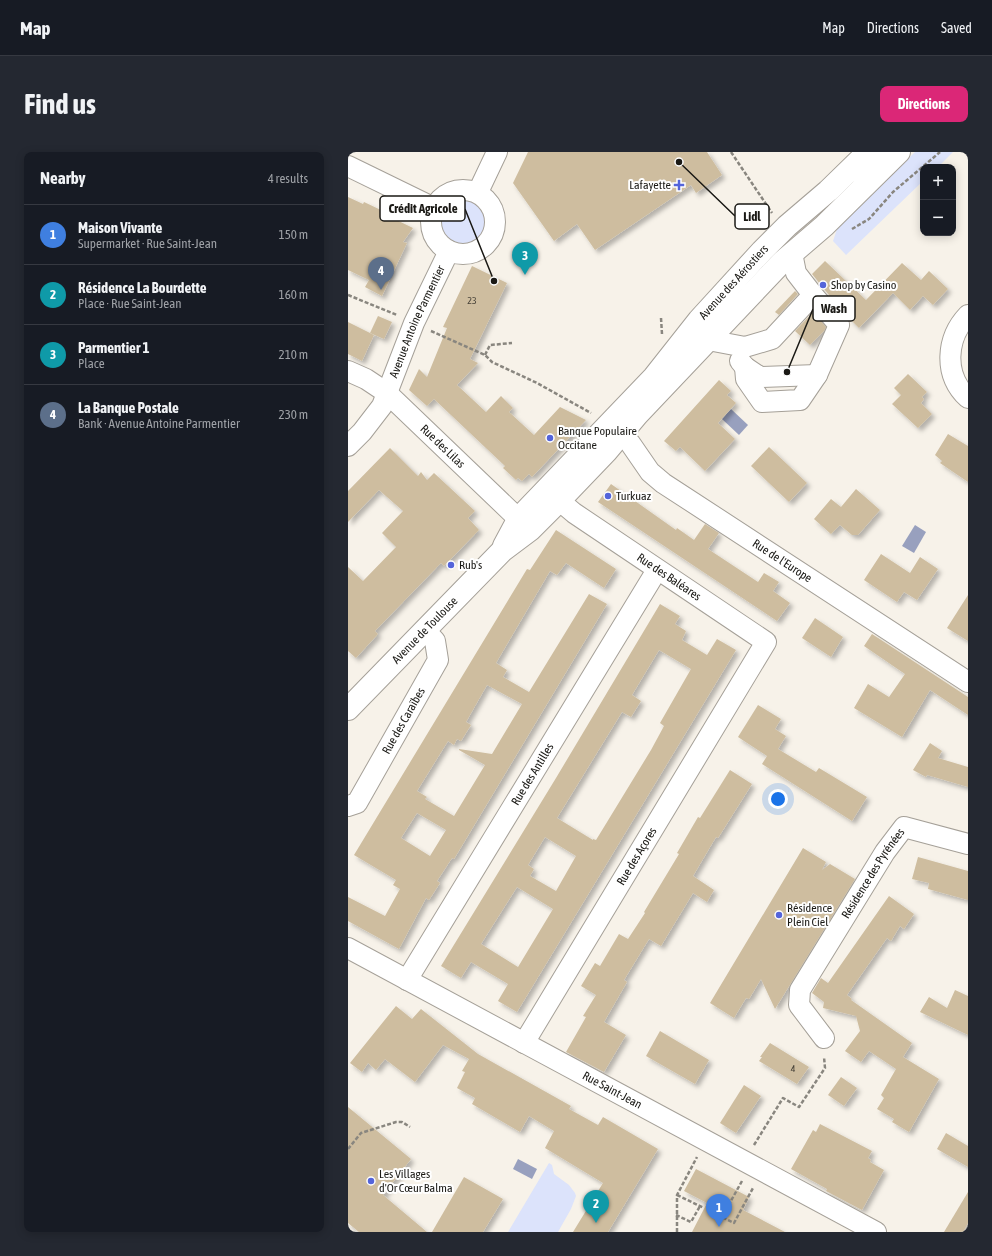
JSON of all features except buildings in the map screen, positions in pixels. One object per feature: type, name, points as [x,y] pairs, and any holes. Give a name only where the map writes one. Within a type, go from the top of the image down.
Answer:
[{"type":"main road","name":"Avenue des Aérostiers","points":[[609,424],[654,377],[699,320],[762,251],[787,226],[828,191],[868,152]]},
{"type":"main road","name":"Avenue des Aérostiers","points":[[609,424],[637,415],[680,370],[717,341],[782,262],[824,226],[899,152]]},
{"type":"main road","name":"Avenue de Toulouse","points":[[348,709],[502,551],[524,524],[553,496],[609,424]]},
{"type":"street","points":[[478,192],[497,152]]},
{"type":"street","points":[[680,370],[714,317],[792,234],[846,188],[881,152]]},
{"type":"street","points":[[348,166],[434,208]]},
{"type":"street","points":[[457,190],[478,192],[490,203],[494,211],[496,227],[493,235],[487,244],[479,250],[469,254],[458,254],[449,251],[439,243],[432,233],[431,220],[434,208],[439,199],[448,193],[457,190]]},
{"type":"street","name":"Avenue Antoine Parmentier","points":[[348,446],[362,432],[382,406],[414,323],[449,251]]},
{"type":"street","points":[[717,341],[745,367],[746,378],[762,402],[800,400],[817,375],[839,325],[796,273],[792,252]]},
{"type":"street","points":[[717,341],[745,347],[772,339],[813,295]]},
{"type":"street","points":[[968,315],[954,335],[950,352],[951,367],[955,380],[968,398]]},
{"type":"street","name":"Rue des Lilas","points":[[348,371],[366,379],[387,393],[524,524]]},
{"type":"street","name":"Rue de l'Europe","points":[[609,424],[630,444],[650,472],[664,483],[968,682]]},
{"type":"street","name":"Rue des Baléares","points":[[553,496],[568,509],[766,642],[749,670]]},
{"type":"street","name":"Rue des Antilles","points":[[407,980],[657,570]]},
{"type":"street","name":"Rue des Caraïbes","points":[[348,806],[357,803],[438,660],[435,641],[425,630]]},
{"type":"street","name":"Rue des Açores","points":[[524,1043],[749,670]]},
{"type":"street","name":"Résidence des Pyrénées","points":[[824,1038],[799,1005],[800,990],[884,852],[904,827],[968,844]]},
{"type":"street","name":"Rue Saint-Jean","points":[[348,948],[876,1232]]},
{"type":"path","points":[[731,152],[775,217]]},
{"type":"path","points":[[824,226],[829,232],[836,235],[847,232],[869,219],[893,192],[940,152]]},
{"type":"path","points":[[348,295],[386,310],[485,355],[492,362],[543,386],[609,424]]},
{"type":"path","points":[[485,355],[490,345],[512,343]]},
{"type":"path","points":[[744,1161],[783,1098],[799,1107],[824,1068]]},
{"type":"path","points":[[348,1149],[361,1133],[396,1122],[402,1122],[410,1127]]},
{"type":"path","points":[[677,1232],[677,1195],[706,1141]]},
{"type":"path","points":[[722,1217],[742,1181]]},
{"type":"path","points":[[717,1216],[734,1223],[753,1187]]},
{"type":"path","points":[[677,1195],[704,1208]]},
{"type":"path","points":[[676,1215],[691,1222],[700,1206]]},
{"type":"shaded area","points":[[915,152],[953,152],[941,164],[920,164],[920,184],[846,255],[833,241],[837,229]]},
{"type":"shaded area","points":[[468,199],[472,200],[482,209],[485,213],[485,231],[476,241],[468,245],[458,245],[450,241],[441,231],[440,217],[444,209],[454,200]]},
{"type":"shaded area","points":[[731,409],[748,425],[739,435],[722,419]]},
{"type":"shaded area","points":[[915,525],[926,532],[914,553],[902,546]]},
{"type":"shaded area","points":[[518,1159],[537,1169],[532,1179],[513,1169]]},
{"type":"shaded area","points":[[549,1163],[552,1165],[554,1174],[569,1185],[576,1196],[571,1209],[558,1232],[508,1232]]},
{"type":"place","name":"Lidl","points":[[679,162]]},
{"type":"place","name":"Lafayette","points":[[679,185]]},
{"type":"place","name":"Parmentier 1","points":[[525,275]]},
{"type":"place","name":"Crédit Agricole","points":[[494,281]]},
{"type":"place","name":"Shop by Casino","points":[[823,285]]},
{"type":"place","name":"La Banque Postale","points":[[381,290]]},
{"type":"place","name":"Wash","points":[[787,372]]},
{"type":"place","name":"Banque Populaire Occitane","points":[[550,438]]},
{"type":"place","name":"Turkuaz","points":[[608,496]]},
{"type":"place","name":"Rub's","points":[[451,565]]},
{"type":"place","name":"Résidence Plein Ciel","points":[[779,915]]},
{"type":"place","name":"Les Villages d'Or Cœur Balma","points":[[371,1181]]},
{"type":"place","name":"Résidence La Bourdette","points":[[596,1223]]},
{"type":"place","name":"Maison Vivante","points":[[719,1227]]}]
